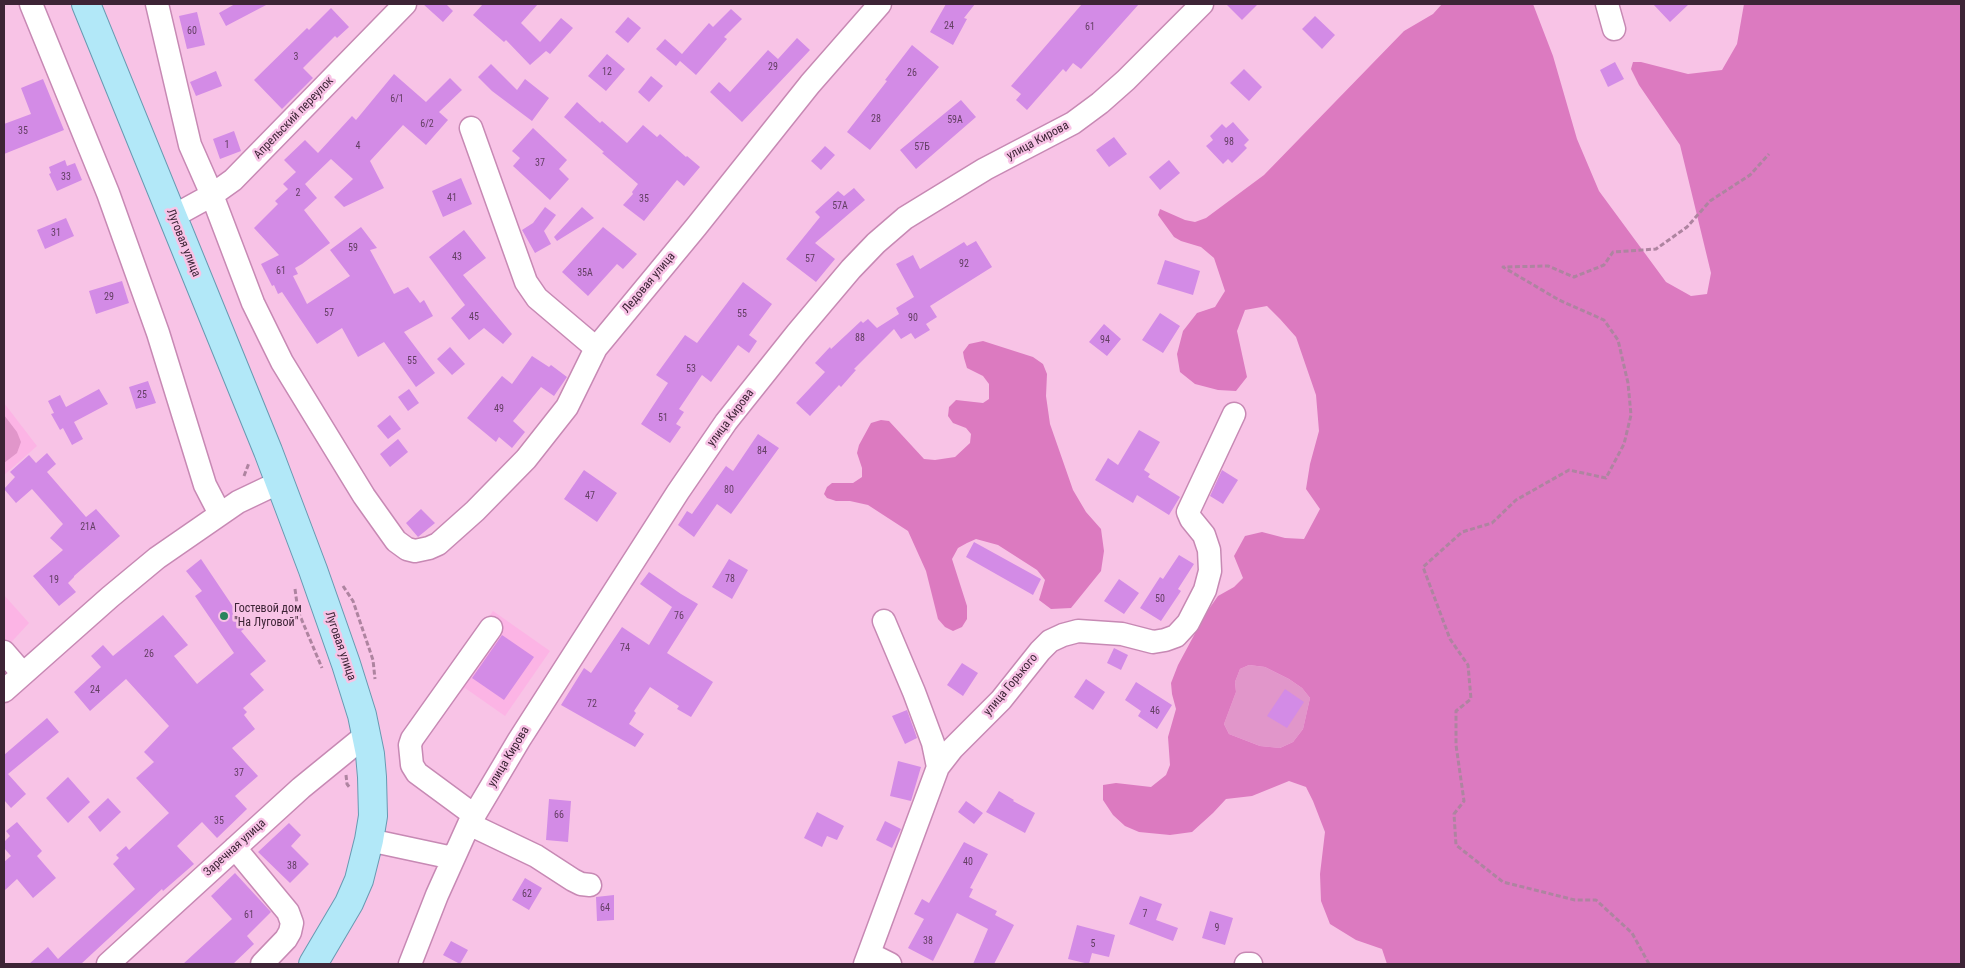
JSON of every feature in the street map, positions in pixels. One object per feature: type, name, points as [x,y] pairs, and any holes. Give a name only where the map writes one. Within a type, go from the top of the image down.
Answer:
[{"type":"main road","name":"Луговая улица","points":[[86,4],[280,482],[346,664],[357,697],[366,734],[372,778],[371,828],[361,874],[349,903],[314,964]]},
{"type":"street","points":[[31,4],[108,193],[158,334],[205,485],[220,514]]},
{"type":"street","points":[[156,4],[190,144],[212,195]]},
{"type":"street","name":"Апрельский переулок","points":[[172,218],[212,195],[233,180],[405,4]]},
{"type":"street","name":"Ледовая улица","points":[[212,195],[252,303],[282,362],[354,480],[396,541],[407,549],[415,551],[429,548],[438,544],[475,511],[526,459],[567,407],[596,348],[810,84],[880,4]]},
{"type":"street","name":"улица Кирова","points":[[410,964],[453,858],[472,819],[574,652],[688,476],[726,422],[851,269],[876,243],[905,218],[985,169],[1073,123],[1100,103],[1202,4]]},
{"type":"street","points":[[1607,4],[1614,29]]},
{"type":"street","points":[[471,128],[526,282],[537,298],[596,348]]},
{"type":"street","name":"улица Горького","points":[[867,959],[913,839],[928,791],[938,767],[952,749],[1001,700],[1050,641],[1078,631],[1122,634],[1153,642],[1176,636],[1188,623],[1205,590],[1210,570],[1209,550],[1204,535],[1191,519],[1188,512],[1191,502],[1234,414]]},
{"type":"street","points":[[4,691],[131,578],[157,558],[220,514],[257,492],[280,482]]},
{"type":"street","points":[[884,621],[933,743],[938,767]]},
{"type":"street","points":[[491,628],[412,739],[410,745],[412,765],[417,773],[472,819],[573,880],[581,884],[590,885]]},
{"type":"street","points":[[4,652],[23,674]]},
{"type":"street","name":"Заречная улица","points":[[108,964],[301,788],[366,734]]},
{"type":"street","points":[[371,828],[453,858]]},
{"type":"street","points":[[235,848],[288,912],[292,922],[286,940],[262,964]]},
{"type":"street","points":[[867,959],[890,964]]},
{"type":"street","points":[[1246,964],[1252,964]]},
{"type":"path","points":[[1649,964],[1632,933],[1596,900],[1575,900],[1503,882],[1456,845],[1454,814],[1464,801],[1456,746],[1456,711],[1471,698],[1468,665],[1450,639],[1422,567],[1462,532],[1492,522],[1516,500],[1569,470],[1606,478],[1624,444],[1631,415],[1628,384],[1618,340],[1604,320],[1560,300],[1503,267],[1548,266],[1574,277],[1604,265],[1613,252],[1656,249],[1687,227],[1710,201],[1750,175],[1769,154]]},
{"type":"shaded area","points":[[1442,4],[1533,4],[1553,56],[1577,139],[1599,191],[1666,282],[1691,296],[1707,294],[1711,273],[1680,145],[1639,85],[1631,69],[1633,62],[1641,62],[1688,74],[1722,70],[1737,44],[1744,4],[1961,4],[1961,964],[1387,964],[1382,949],[1356,940],[1330,924],[1321,901],[1320,874],[1325,832],[1306,787],[1289,781],[1252,796],[1226,799],[1192,832],[1170,835],[1139,832],[1125,826],[1113,815],[1103,800],[1103,785],[1116,783],[1151,787],[1166,775],[1170,765],[1168,737],[1176,709],[1171,683],[1178,665],[1206,613],[1218,596],[1234,587],[1243,578],[1234,556],[1245,536],[1262,532],[1285,538],[1304,539],[1320,509],[1306,489],[1310,464],[1319,431],[1316,395],[1296,337],[1267,306],[1245,310],[1237,331],[1247,377],[1236,391],[1218,390],[1195,384],[1180,372],[1177,354],[1183,331],[1197,313],[1215,307],[1225,291],[1214,258],[1201,247],[1174,237],[1158,215],[1160,209],[1185,220],[1195,222],[1206,218],[1264,175],[1404,31],[1433,14]],"holes":[[[1249,665],[1265,667],[1289,679],[1302,688],[1310,698],[1303,729],[1293,742],[1280,748],[1260,746],[1229,734],[1224,724],[1236,692],[1235,682],[1240,669]]]},
{"type":"shaded area","points":[[983,341],[1033,357],[1043,364],[1047,374],[1046,396],[1050,424],[1073,490],[1086,512],[1101,529],[1104,551],[1101,571],[1071,608],[1051,609],[1039,600],[1045,580],[1037,570],[998,545],[976,539],[967,543],[958,548],[952,559],[967,606],[967,619],[962,627],[953,631],[945,627],[938,619],[926,571],[908,531],[868,505],[850,501],[836,501],[827,498],[824,494],[827,487],[832,483],[853,483],[862,477],[862,468],[857,453],[859,445],[871,423],[881,420],[889,421],[924,459],[935,460],[955,457],[970,443],[971,434],[966,428],[953,423],[948,416],[949,407],[956,400],[983,403],[989,399],[989,384],[983,376],[967,368],[963,352],[969,344]]},
{"type":"shaded area","points":[[4,403],[37,446],[4,475]]},
{"type":"shaded area","points":[[4,415],[17,432],[21,442],[17,453],[4,463]]},
{"type":"shaded area","points":[[4,595],[29,623],[4,650]]},
{"type":"shaded area","points":[[493,611],[550,651],[505,716],[465,688],[460,693],[444,682]]},
{"type":"shaded area","points":[[1249,665],[1265,667],[1289,679],[1302,688],[1310,698],[1303,729],[1293,742],[1280,748],[1260,746],[1229,734],[1224,724],[1236,692],[1235,682],[1240,669]]},
{"type":"building","points":[[235,4],[268,4],[226,26],[219,13]]},
{"type":"building","points":[[423,4],[446,4],[453,11],[443,22]]},
{"type":"building","points":[[483,4],[538,4],[521,23],[540,42],[561,18],[573,28],[550,54],[546,51],[530,65],[506,40],[504,42],[473,15]]},
{"type":"building","points":[[946,4],[975,4],[964,18],[967,19],[953,45],[930,32]]},
{"type":"building","points":[[1082,4],[1139,4],[1081,69],[1073,63],[1066,72],[1063,69],[1027,110],[1016,100],[1021,94],[1011,86]]},
{"type":"building","points":[[1226,4],[1258,4],[1242,20]]},
{"type":"building","points":[[1653,4],[1689,4],[1670,22]]},
{"type":"building","points":[[331,8],[349,27],[337,38],[335,36],[303,68],[313,78],[282,109],[254,80],[307,28],[309,30]]},
{"type":"building","points":[[731,9],[742,19],[724,37],[727,39],[696,75],[680,61],[676,66],[656,49],[665,39],[682,54],[709,23],[713,27]]},
{"type":"building","points":[[197,12],[205,45],[187,49],[179,16]]},
{"type":"building","points":[[1315,16],[1335,35],[1322,49],[1302,29]]},
{"type":"building","points":[[628,17],[641,28],[628,43],[615,32]]},
{"type":"building","points":[[797,38],[810,50],[742,122],[710,92],[719,82],[730,92],[768,50],[778,59]]},
{"type":"building","points":[[912,45],[939,67],[870,150],[847,132],[887,81],[885,80]]},
{"type":"building","points":[[607,54],[625,69],[606,91],[588,76]]},
{"type":"building","points":[[1615,62],[1624,79],[1608,87],[1600,70]]},
{"type":"building","points":[[491,64],[517,90],[525,79],[549,98],[532,121],[492,91],[478,77]]},
{"type":"building","points":[[1244,69],[1262,87],[1249,101],[1230,83]]},
{"type":"building","points":[[216,71],[222,86],[196,96],[190,82]]},
{"type":"building","points":[[394,74],[426,102],[450,78],[462,90],[439,112],[448,120],[426,145],[403,125],[370,161],[384,188],[344,207],[334,197],[353,179],[331,159],[305,184],[317,198],[304,210],[330,243],[295,268],[298,274],[293,276],[307,304],[350,276],[330,250],[361,227],[377,248],[370,250],[394,294],[408,287],[420,303],[424,300],[433,316],[404,332],[435,373],[416,387],[384,342],[358,357],[342,328],[317,344],[282,292],[278,294],[274,285],[272,286],[261,264],[279,255],[254,228],[278,204],[275,201],[288,189],[283,184],[296,172],[284,160],[305,140],[318,153],[352,116],[356,120]]},
{"type":"building","points":[[651,76],[663,86],[649,102],[638,92]]},
{"type":"building","points":[[43,79],[64,130],[4,154],[4,124],[31,114],[21,88]]},
{"type":"building","points":[[961,100],[976,117],[916,169],[900,150]]},
{"type":"building","points":[[577,102],[600,123],[602,121],[627,143],[643,125],[657,137],[660,134],[700,167],[684,186],[677,180],[644,221],[623,205],[633,194],[632,192],[638,184],[564,117]]},
{"type":"building","points":[[1233,122],[1249,140],[1244,145],[1247,148],[1232,163],[1228,159],[1223,164],[1206,146],[1213,140],[1210,136],[1222,124],[1226,128]]},
{"type":"building","points":[[533,128],[567,160],[559,169],[569,179],[550,200],[513,166],[520,158],[512,151]]},
{"type":"building","points":[[234,131],[241,151],[220,159],[213,139]]},
{"type":"building","points":[[1114,137],[1127,154],[1109,167],[1096,150]]},
{"type":"building","points":[[825,146],[835,155],[821,170],[811,161]]},
{"type":"building","points":[[65,160],[67,166],[75,163],[82,180],[57,191],[49,174],[51,173],[49,167]]},
{"type":"building","points":[[1169,160],[1180,173],[1160,190],[1149,177]]},
{"type":"building","points":[[461,178],[472,204],[443,217],[432,191]]},
{"type":"building","points":[[854,188],[865,200],[815,243],[835,259],[816,282],[786,259],[820,217],[815,212],[838,191],[844,196]]},
{"type":"building","points":[[545,207],[556,215],[544,231],[551,244],[535,253],[522,230],[533,223]]},
{"type":"building","points":[[582,207],[594,218],[557,241],[554,237]]},
{"type":"building","points":[[66,218],[74,236],[45,249],[37,230]]},
{"type":"building","points":[[603,227],[637,254],[623,269],[617,264],[588,296],[562,272]]},
{"type":"building","points":[[464,230],[486,258],[463,275],[512,334],[503,344],[484,328],[469,340],[451,318],[465,305],[429,257]]},
{"type":"building","points":[[976,241],[992,267],[930,306],[937,317],[926,324],[930,330],[915,339],[911,333],[901,339],[894,329],[854,369],[856,370],[841,387],[839,385],[810,416],[796,403],[825,372],[815,363],[830,347],[831,349],[861,321],[863,323],[868,319],[877,328],[899,314],[896,308],[914,297],[896,264],[913,255],[920,269],[964,242],[967,246]]},
{"type":"building","points":[[1165,260],[1200,271],[1193,295],[1157,284]]},
{"type":"building","points":[[122,281],[129,303],[96,314],[89,291]]},
{"type":"building","points":[[743,282],[772,304],[749,335],[757,341],[749,353],[738,345],[711,382],[702,375],[679,409],[684,412],[676,424],[681,427],[670,443],[641,424],[668,383],[656,375],[685,335],[697,343]]},
{"type":"building","points":[[1160,313],[1180,326],[1163,353],[1142,340]]},
{"type":"building","points":[[1104,324],[1121,339],[1107,356],[1089,342]]},
{"type":"building","points":[[450,347],[465,364],[452,375],[437,359]]},
{"type":"building","points":[[532,356],[549,367],[551,365],[567,377],[554,396],[541,387],[513,421],[525,432],[512,448],[499,437],[496,442],[467,418],[502,376],[512,384]]},
{"type":"building","points":[[148,381],[156,403],[136,409],[129,387]]},
{"type":"building","points":[[99,389],[108,404],[74,422],[83,439],[72,445],[63,428],[60,430],[51,414],[54,413],[48,401],[60,395],[66,407]]},
{"type":"building","points":[[409,389],[419,403],[408,411],[398,397]]},
{"type":"building","points":[[390,415],[401,429],[388,439],[377,426]]},
{"type":"building","points":[[1139,430],[1160,442],[1144,470],[1150,474],[1148,477],[1180,497],[1169,515],[1137,495],[1133,503],[1095,480],[1108,458],[1118,465]]},
{"type":"building","points":[[758,434],[779,448],[731,514],[717,504],[694,537],[678,525],[687,511],[692,514],[726,466],[733,471]]},
{"type":"building","points":[[398,439],[408,452],[390,467],[380,454]]},
{"type":"building","points":[[47,453],[56,464],[47,472],[86,517],[96,509],[120,536],[74,576],[68,583],[76,592],[59,606],[33,576],[63,550],[50,538],[63,524],[32,489],[16,503],[4,489],[15,477],[10,472],[29,455],[36,463]]},
{"type":"building","points":[[584,470],[617,493],[597,522],[564,499]]},
{"type":"building","points":[[1222,470],[1238,480],[1223,504],[1210,496]]},
{"type":"building","points":[[421,509],[435,523],[418,537],[406,523]]},
{"type":"building","points":[[974,542],[1041,579],[1033,595],[966,557]]},
{"type":"building","points":[[1179,555],[1194,564],[1178,589],[1181,591],[1161,621],[1140,608],[1160,577],[1163,579]]},
{"type":"building","points":[[201,559],[244,623],[241,625],[244,629],[241,631],[266,661],[250,674],[264,690],[243,708],[247,712],[244,715],[255,729],[232,748],[258,776],[235,796],[247,809],[217,838],[202,822],[177,846],[194,864],[163,891],[162,889],[81,964],[29,964],[48,947],[58,959],[135,889],[113,864],[119,858],[116,855],[126,846],[129,850],[169,813],[136,778],[154,762],[144,752],[169,726],[126,679],[90,711],[74,692],[101,667],[91,656],[103,645],[113,656],[163,615],[188,645],[174,656],[197,684],[234,653],[195,596],[202,591],[186,571]]},
{"type":"building","points":[[729,559],[748,570],[732,599],[712,587]]},
{"type":"building","points":[[649,572],[698,604],[667,653],[713,682],[691,717],[677,709],[679,706],[650,687],[634,711],[636,713],[629,724],[644,734],[635,747],[561,705],[584,668],[591,673],[622,627],[649,645],[672,607],[640,584]]},
{"type":"building","points":[[1119,579],[1139,593],[1124,614],[1104,601]]},
{"type":"building","points":[[502,635],[534,657],[504,700],[472,678]]},
{"type":"building","points":[[1114,648],[1128,655],[1121,670],[1107,663]]},
{"type":"building","points":[[962,663],[978,673],[963,696],[947,685]]},
{"type":"building","points":[[1086,679],[1105,692],[1093,710],[1074,697]]},
{"type":"building","points":[[1136,682],[1172,705],[1157,729],[1138,716],[1141,711],[1125,700]]},
{"type":"building","points":[[1285,689],[1304,702],[1287,728],[1267,716]]},
{"type":"building","points":[[907,710],[917,738],[905,744],[892,716]]},
{"type":"building","points":[[47,718],[59,732],[8,774],[26,794],[11,808],[4,800],[4,755]]},
{"type":"building","points":[[898,761],[921,767],[911,801],[890,796]]},
{"type":"building","points":[[68,777],[90,802],[68,823],[46,798]]},
{"type":"building","points":[[999,791],[1035,813],[1025,833],[986,812]]},
{"type":"building","points":[[108,798],[121,812],[100,832],[88,817]]},
{"type":"building","points":[[549,799],[571,801],[568,842],[546,840]]},
{"type":"building","points":[[966,801],[983,813],[974,824],[958,812]]},
{"type":"building","points":[[817,812],[844,826],[837,840],[827,836],[822,847],[804,838]]},
{"type":"building","points":[[885,821],[901,829],[892,848],[876,840]]},
{"type":"building","points":[[17,822],[42,851],[37,856],[56,878],[33,898],[17,879],[4,891],[4,862],[11,856],[4,848],[4,842],[10,836],[6,831]]},
{"type":"building","points":[[289,823],[301,835],[291,846],[309,864],[290,883],[258,852]]},
{"type":"building","points":[[964,842],[988,854],[970,888],[973,889],[969,897],[997,911],[995,915],[1014,925],[994,964],[973,964],[988,929],[957,913],[933,961],[908,948],[924,919],[914,914],[922,899],[929,903]]},
{"type":"building","points":[[235,873],[271,912],[247,936],[254,944],[233,964],[183,964],[232,919],[211,896]]},
{"type":"building","points":[[525,878],[542,888],[529,910],[512,900]]},
{"type":"building","points":[[614,895],[614,920],[597,921],[596,897]]},
{"type":"building","points":[[1140,896],[1162,904],[1156,920],[1178,928],[1173,941],[1129,924]]},
{"type":"building","points":[[1210,911],[1233,918],[1225,945],[1202,938]]},
{"type":"building","points":[[1077,925],[1115,935],[1109,957],[1092,953],[1089,964],[1068,959]]},
{"type":"building","points":[[451,941],[468,950],[460,964],[443,955]]},
{"type":"place","name":"Гостевой дом \"На Луговой\"","points":[[224,616]]}]
